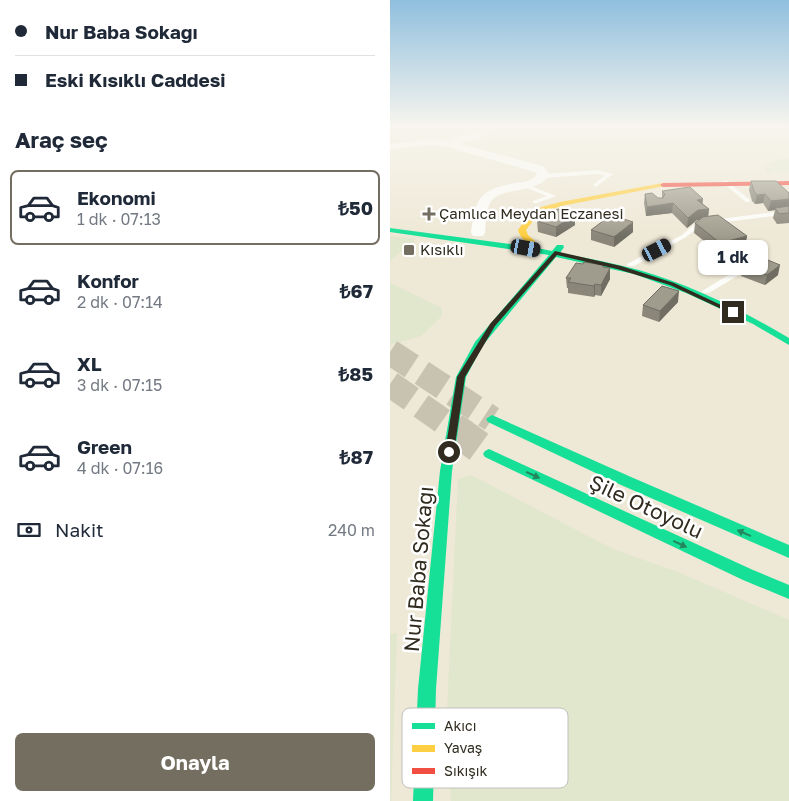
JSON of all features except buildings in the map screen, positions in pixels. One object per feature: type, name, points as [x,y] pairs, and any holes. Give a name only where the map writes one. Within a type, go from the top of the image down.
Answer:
[{"type":"main road","points":[[531,242],[524,236],[522,230],[533,215],[541,210],[560,204],[645,192],[680,183],[725,182],[782,185]]},
{"type":"main road","points":[[391,229],[478,233],[531,242],[672,284],[746,318],[789,342]]},
{"type":"main road","points":[[391,229],[557,250],[631,264],[669,275],[789,329]]},
{"type":"main road","name":"Nur Baba Sokağı","points":[[426,708],[446,471],[461,377],[492,326],[557,250]]},
{"type":"main road","name":"Şile Otoyolu","points":[[492,419],[626,481],[789,552]]},
{"type":"main road","name":"Şile Otoyolu","points":[[489,454],[789,593]]},
{"type":"main road","name":"Nur Baba Sokağı","points":[[423,788],[423,801]]},
{"type":"street","points":[[478,233],[482,204],[487,196],[497,191],[535,183],[544,176],[543,172],[539,169],[513,162]]},
{"type":"lane","points":[[544,176],[597,172],[610,174],[596,185]]},
{"type":"lane","points":[[725,182],[748,201]]},
{"type":"lane","points":[[680,183],[695,195]]},
{"type":"lane","points":[[524,185],[553,196],[535,202]]},
{"type":"lane","points":[[631,264],[684,236],[699,223],[789,212]]},
{"type":"lane","points":[[706,291],[758,261]]},
{"type":"green space","points":[[771,162],[789,162],[789,172],[770,171],[774,175],[772,175],[766,172],[766,166]]},
{"type":"green space","points":[[390,236],[416,239],[390,261]]},
{"type":"green space","points":[[390,283],[442,308],[442,316],[421,336],[390,345]]},
{"type":"green space","points":[[471,475],[613,549],[678,572],[789,620],[789,801],[451,801],[450,788],[568,788],[568,708],[447,708],[458,479]]},
{"type":"green space","points":[[397,633],[391,801],[390,801],[390,634]]},
{"type":"tunnel","points":[[390,352],[492,419]]},
{"type":"tunnel","points":[[390,384],[454,429]]},
{"type":"tunnel","points":[[453,428],[489,454]]},
{"type":"traffic: fast","points":[[390,230],[532,249],[636,272],[689,291],[756,322],[789,342]]},
{"type":"traffic: fast","points":[[426,708],[446,471],[461,377],[479,344],[560,247]]},
{"type":"traffic: fast","points":[[492,419],[626,481],[789,552]]},
{"type":"traffic: fast","points":[[489,454],[748,575],[789,592]]},
{"type":"traffic: fast","points":[[423,788],[423,801]]},
{"type":"traffic: slow","points":[[531,241],[524,236],[522,230],[533,215],[541,210],[560,204],[663,185]]},
{"type":"traffic: jam","points":[[663,185],[789,183]]},
{"type":"place","name":"Çamlıca Meydan Eczanesi","points":[[429,214]]},
{"type":"place","name":"Kısıklı","points":[[409,250]]},
{"type":"route","points":[[449,452],[461,377],[479,344],[492,326],[555,253],[619,267],[672,284],[733,312]]}]
